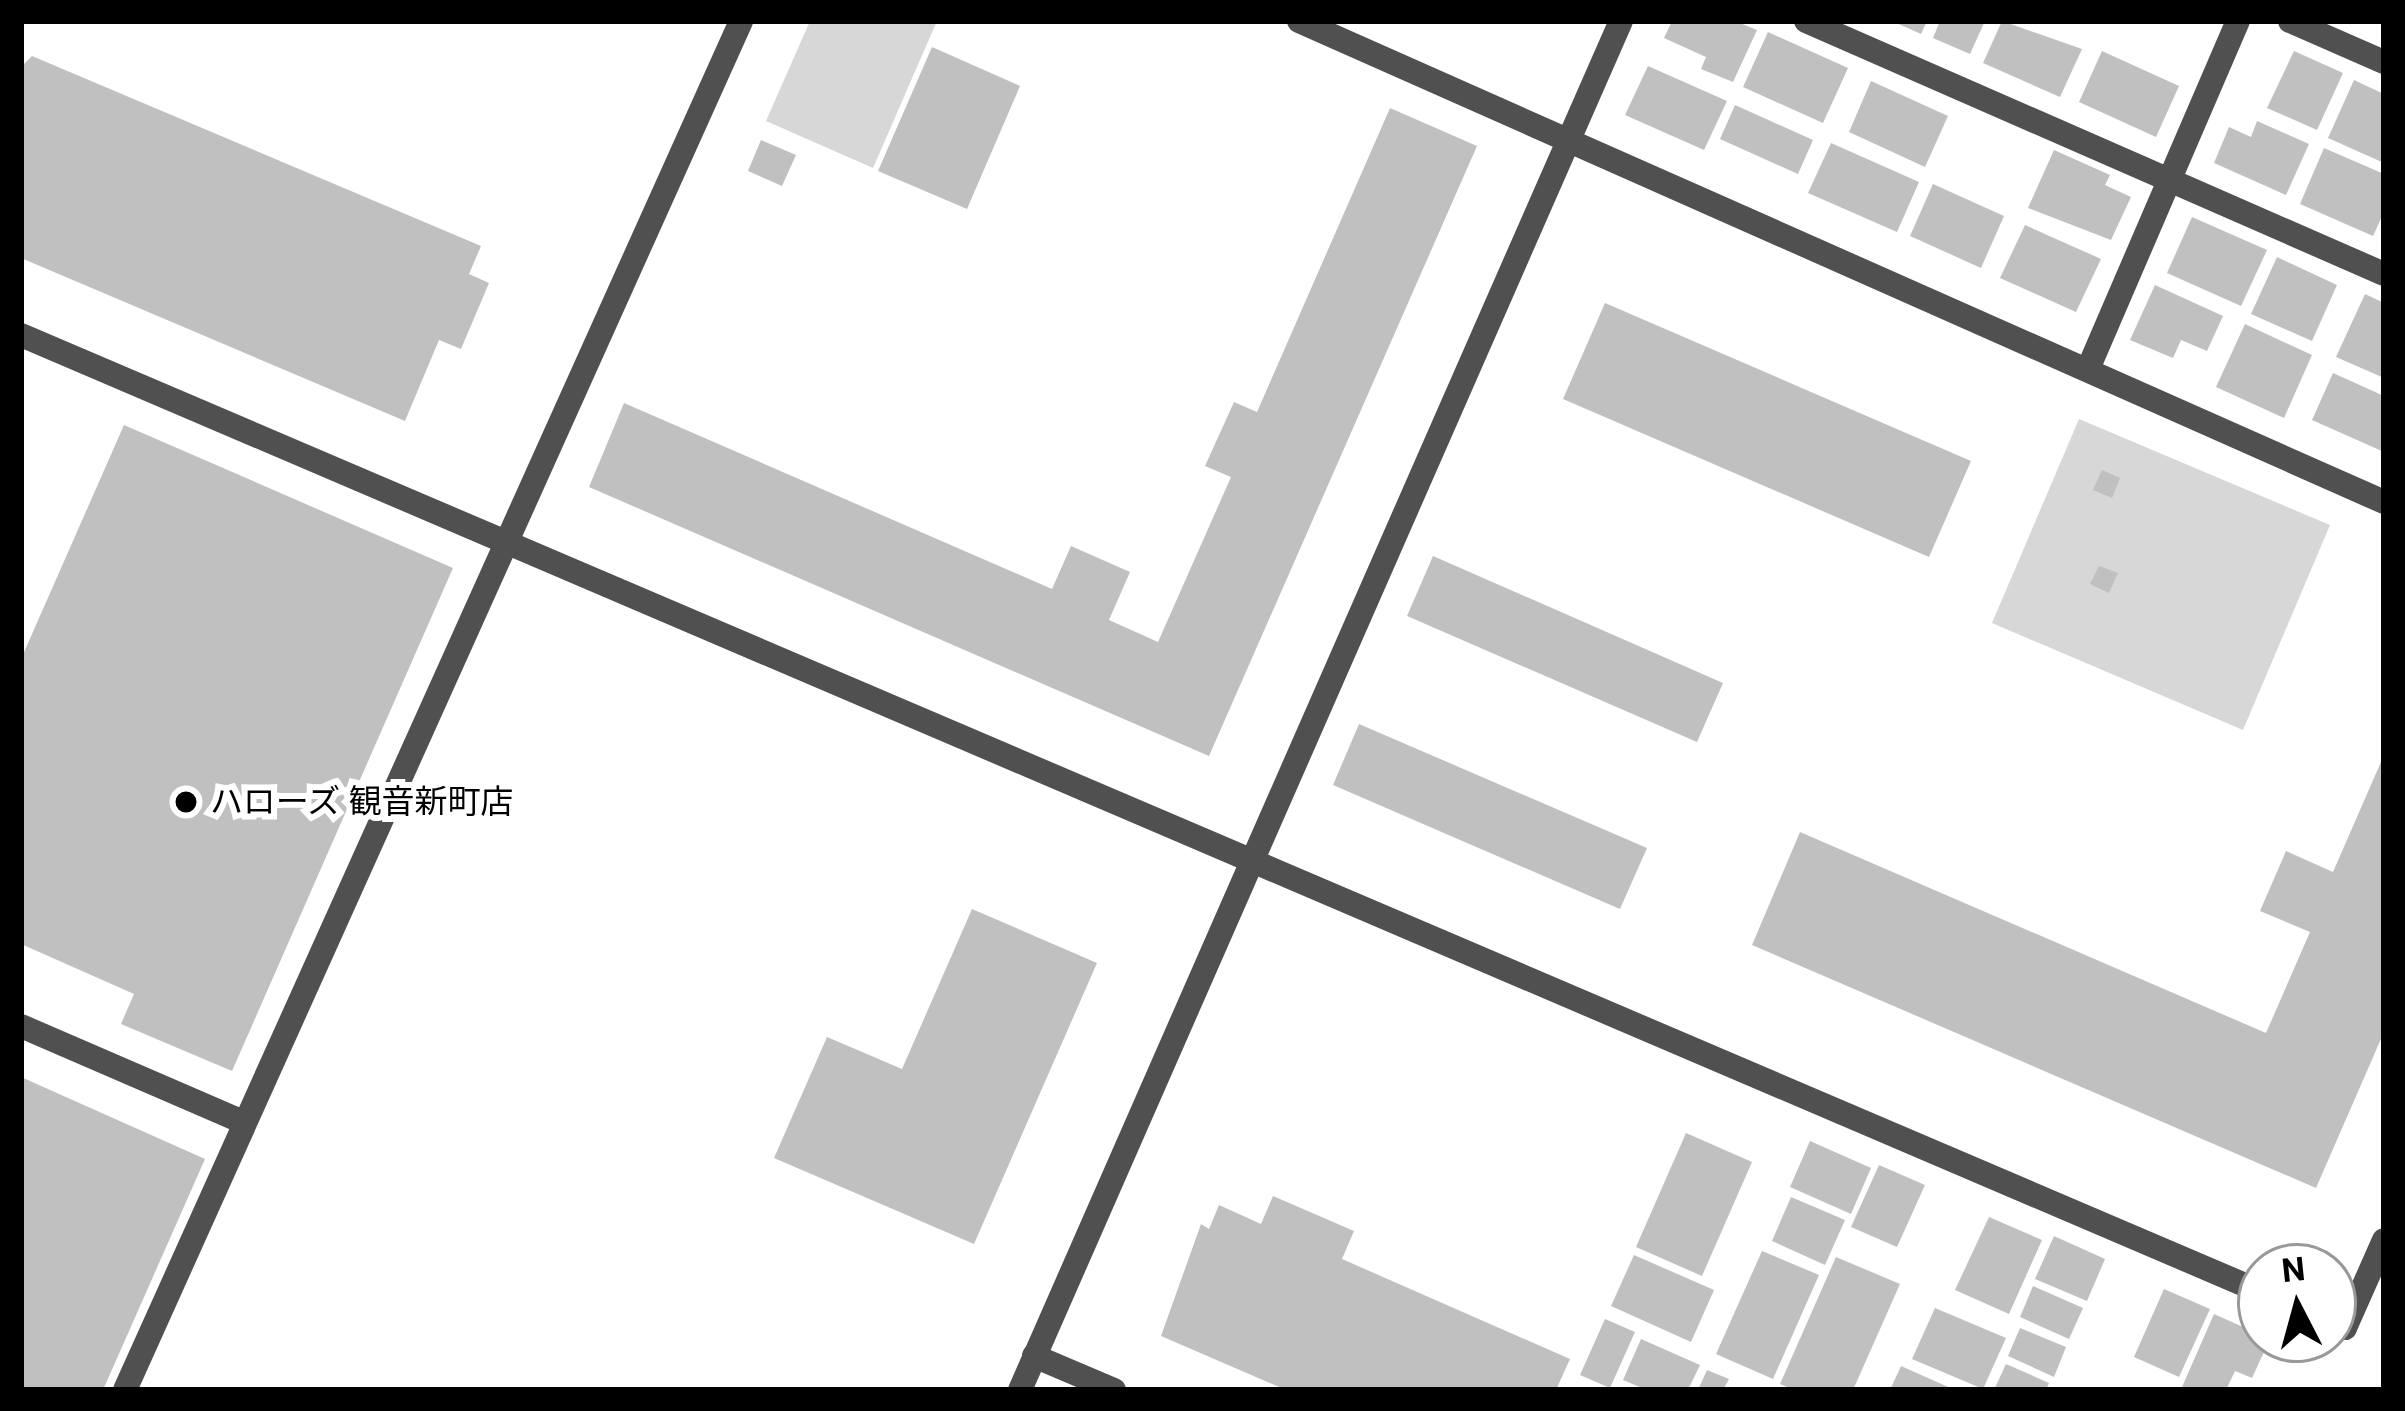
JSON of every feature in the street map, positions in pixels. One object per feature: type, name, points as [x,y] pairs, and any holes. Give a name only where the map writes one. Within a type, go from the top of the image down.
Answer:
[{"type":"street","points":[[125,1390],[741,21]]},
{"type":"street","points":[[1299,21],[2384,502]]},
{"type":"street","points":[[1020,1390],[1249,858],[1621,21]]},
{"type":"street","points":[[1806,21],[2384,274]]},
{"type":"street","points":[[2088,369],[2238,21]]},
{"type":"street","points":[[2290,21],[2384,62]]},
{"type":"street","points":[[21,335],[2237,1282]]},
{"type":"street","points":[[21,1025],[243,1122]]},
{"type":"street","points":[[2357,1301],[2384,1240]]},
{"type":"street","points":[[1034,1356],[1114,1390]]},
{"type":"shaded area","points":[[810,21],[937,21],[873,168],[766,121]]},
{"type":"shaded area","points":[[2079,419],[2330,525],[2243,730],[1992,623]]},
{"type":"building","points":[[1672,21],[1735,21],[1757,30],[1733,82],[1701,69],[1706,57],[1664,38]]},
{"type":"building","points":[[1892,21],[1927,21],[1921,34]]},
{"type":"building","points":[[1940,21],[1985,21],[1970,54],[1933,38]]},
{"type":"building","points":[[2002,21],[2082,49],[2060,97],[1983,63]]},
{"type":"building","points":[[1768,32],[1848,68],[1823,123],[1743,87]]},
{"type":"building","points":[[932,47],[1020,86],[967,209],[878,171]]},
{"type":"building","points":[[2102,51],[2179,86],[2156,137],[2079,102]]},
{"type":"building","points":[[2294,51],[2343,73],[2317,130],[2267,108]]},
{"type":"building","points":[[32,56],[481,246],[469,274],[489,283],[461,349],[439,340],[405,421],[21,258],[21,67]]},
{"type":"building","points":[[1648,66],[1727,101],[1704,150],[1625,115]]},
{"type":"building","points":[[2354,80],[2384,94],[2384,163],[2328,138]]},
{"type":"building","points":[[1871,81],[1948,116],[1925,167],[1849,132]]},
{"type":"building","points":[[1735,105],[1813,140],[1798,174],[1720,139]]},
{"type":"building","points":[[1390,108],[1477,146],[1209,756],[589,487],[624,403],[1052,589],[1071,546],[1130,572],[1109,620],[1158,642],[1231,477],[1205,466],[1234,402],[1257,412]]},
{"type":"building","points":[[2257,121],[2309,144],[2286,195],[2214,163],[2229,127],[2251,137]]},
{"type":"building","points":[[761,140],[796,155],[782,186],[748,171]]},
{"type":"building","points":[[1831,143],[1919,182],[1897,232],[1808,193]]},
{"type":"building","points":[[2324,148],[2384,174],[2384,212],[2373,236],[2300,204]]},
{"type":"building","points":[[2054,150],[2110,175],[2105,185],[2131,197],[2111,240],[2028,208]]},
{"type":"building","points":[[1933,184],[2004,216],[1981,268],[1910,236]]},
{"type":"building","points":[[2192,217],[2267,250],[2241,306],[2167,273]]},
{"type":"building","points":[[2025,225],[2101,259],[2076,312],[2000,278]]},
{"type":"building","points":[[2277,257],[2337,285],[2312,341],[2251,314]]},
{"type":"building","points":[[2155,285],[2223,316],[2207,351],[2181,340],[2173,358],[2130,340]]},
{"type":"building","points":[[2365,294],[2384,303],[2384,378],[2336,357]]},
{"type":"building","points":[[1605,303],[1971,461],[1929,557],[1563,399]]},
{"type":"building","points":[[2245,324],[2312,355],[2284,418],[2216,387]]},
{"type":"building","points":[[2333,373],[2384,396],[2384,452],[2312,420]]},
{"type":"building","name":"ハローズ 観音新町店","points":[[124,425],[453,568],[232,1071],[121,1024],[134,994],[21,944],[21,659]]},
{"type":"building","points":[[2102,470],[2120,478],[2112,498],[2093,490]]},
{"type":"building","points":[[1433,556],[1723,683],[1697,742],[1407,616]]},
{"type":"building","points":[[2099,566],[2118,573],[2109,593],[2090,584]]},
{"type":"building","points":[[1359,724],[1647,848],[1620,909],[1333,785]]},
{"type":"building","points":[[2384,755],[2384,1032],[2316,1188],[1752,945],[1800,832],[2266,1033],[2310,932],[2260,911],[2286,851],[2333,872]]},
{"type":"building","points":[[972,909],[1097,963],[974,1244],[774,1158],[827,1037],[902,1069]]},
{"type":"building","points":[[21,1077],[205,1159],[103,1390],[21,1390]]},
{"type":"building","points":[[1686,1133],[1752,1162],[1702,1276],[1636,1247]]},
{"type":"building","points":[[1810,1141],[1871,1168],[1851,1214],[1790,1187]]},
{"type":"building","points":[[1879,1165],[1925,1185],[1897,1247],[1851,1227]]},
{"type":"building","points":[[1273,1196],[1354,1231],[1342,1259],[1570,1359],[1556,1390],[1286,1390],[1161,1336],[1201,1224],[1209,1229],[1219,1205],[1261,1224]]},
{"type":"building","points":[[1791,1197],[1845,1220],[1825,1265],[1772,1241]]},
{"type":"building","points":[[1989,1217],[2042,1240],[2009,1314],[1955,1290]]},
{"type":"building","points":[[2054,1236],[2105,1259],[2087,1301],[2035,1279]]},
{"type":"building","points":[[1762,1251],[1819,1275],[1773,1379],[1716,1354]]},
{"type":"building","points":[[1634,1255],[1714,1290],[1691,1342],[1611,1306]]},
{"type":"building","points":[[1836,1257],[1900,1284],[1853,1390],[1794,1390],[1780,1384]]},
{"type":"building","points":[[2033,1286],[2083,1308],[2069,1339],[2020,1317]]},
{"type":"building","points":[[2164,1289],[2210,1309],[2179,1377],[2134,1357]]},
{"type":"building","points":[[1935,1308],[2006,1338],[1983,1389],[1912,1359]]},
{"type":"building","points":[[2214,1314],[2237,1324],[2237,1363],[2259,1363],[2252,1378],[2235,1371],[2226,1390],[2182,1387]]},
{"type":"building","points":[[1605,1319],[1635,1332],[1610,1388],[1580,1375]]},
{"type":"building","points":[[2020,1328],[2066,1347],[2054,1377],[2008,1356]]},
{"type":"building","points":[[1641,1339],[1700,1365],[1688,1390],[1647,1390],[1623,1380]]},
{"type":"building","points":[[2006,1364],[2049,1383],[2046,1390],[1994,1390]]},
{"type":"building","points":[[1901,1366],[1955,1390],[1890,1390]]},
{"type":"building","points":[[1707,1370],[1729,1379],[1723,1390],[1698,1390]]},
{"type":"place","name":"ハローズ 観音新町店","points":[[186,802]]}]
